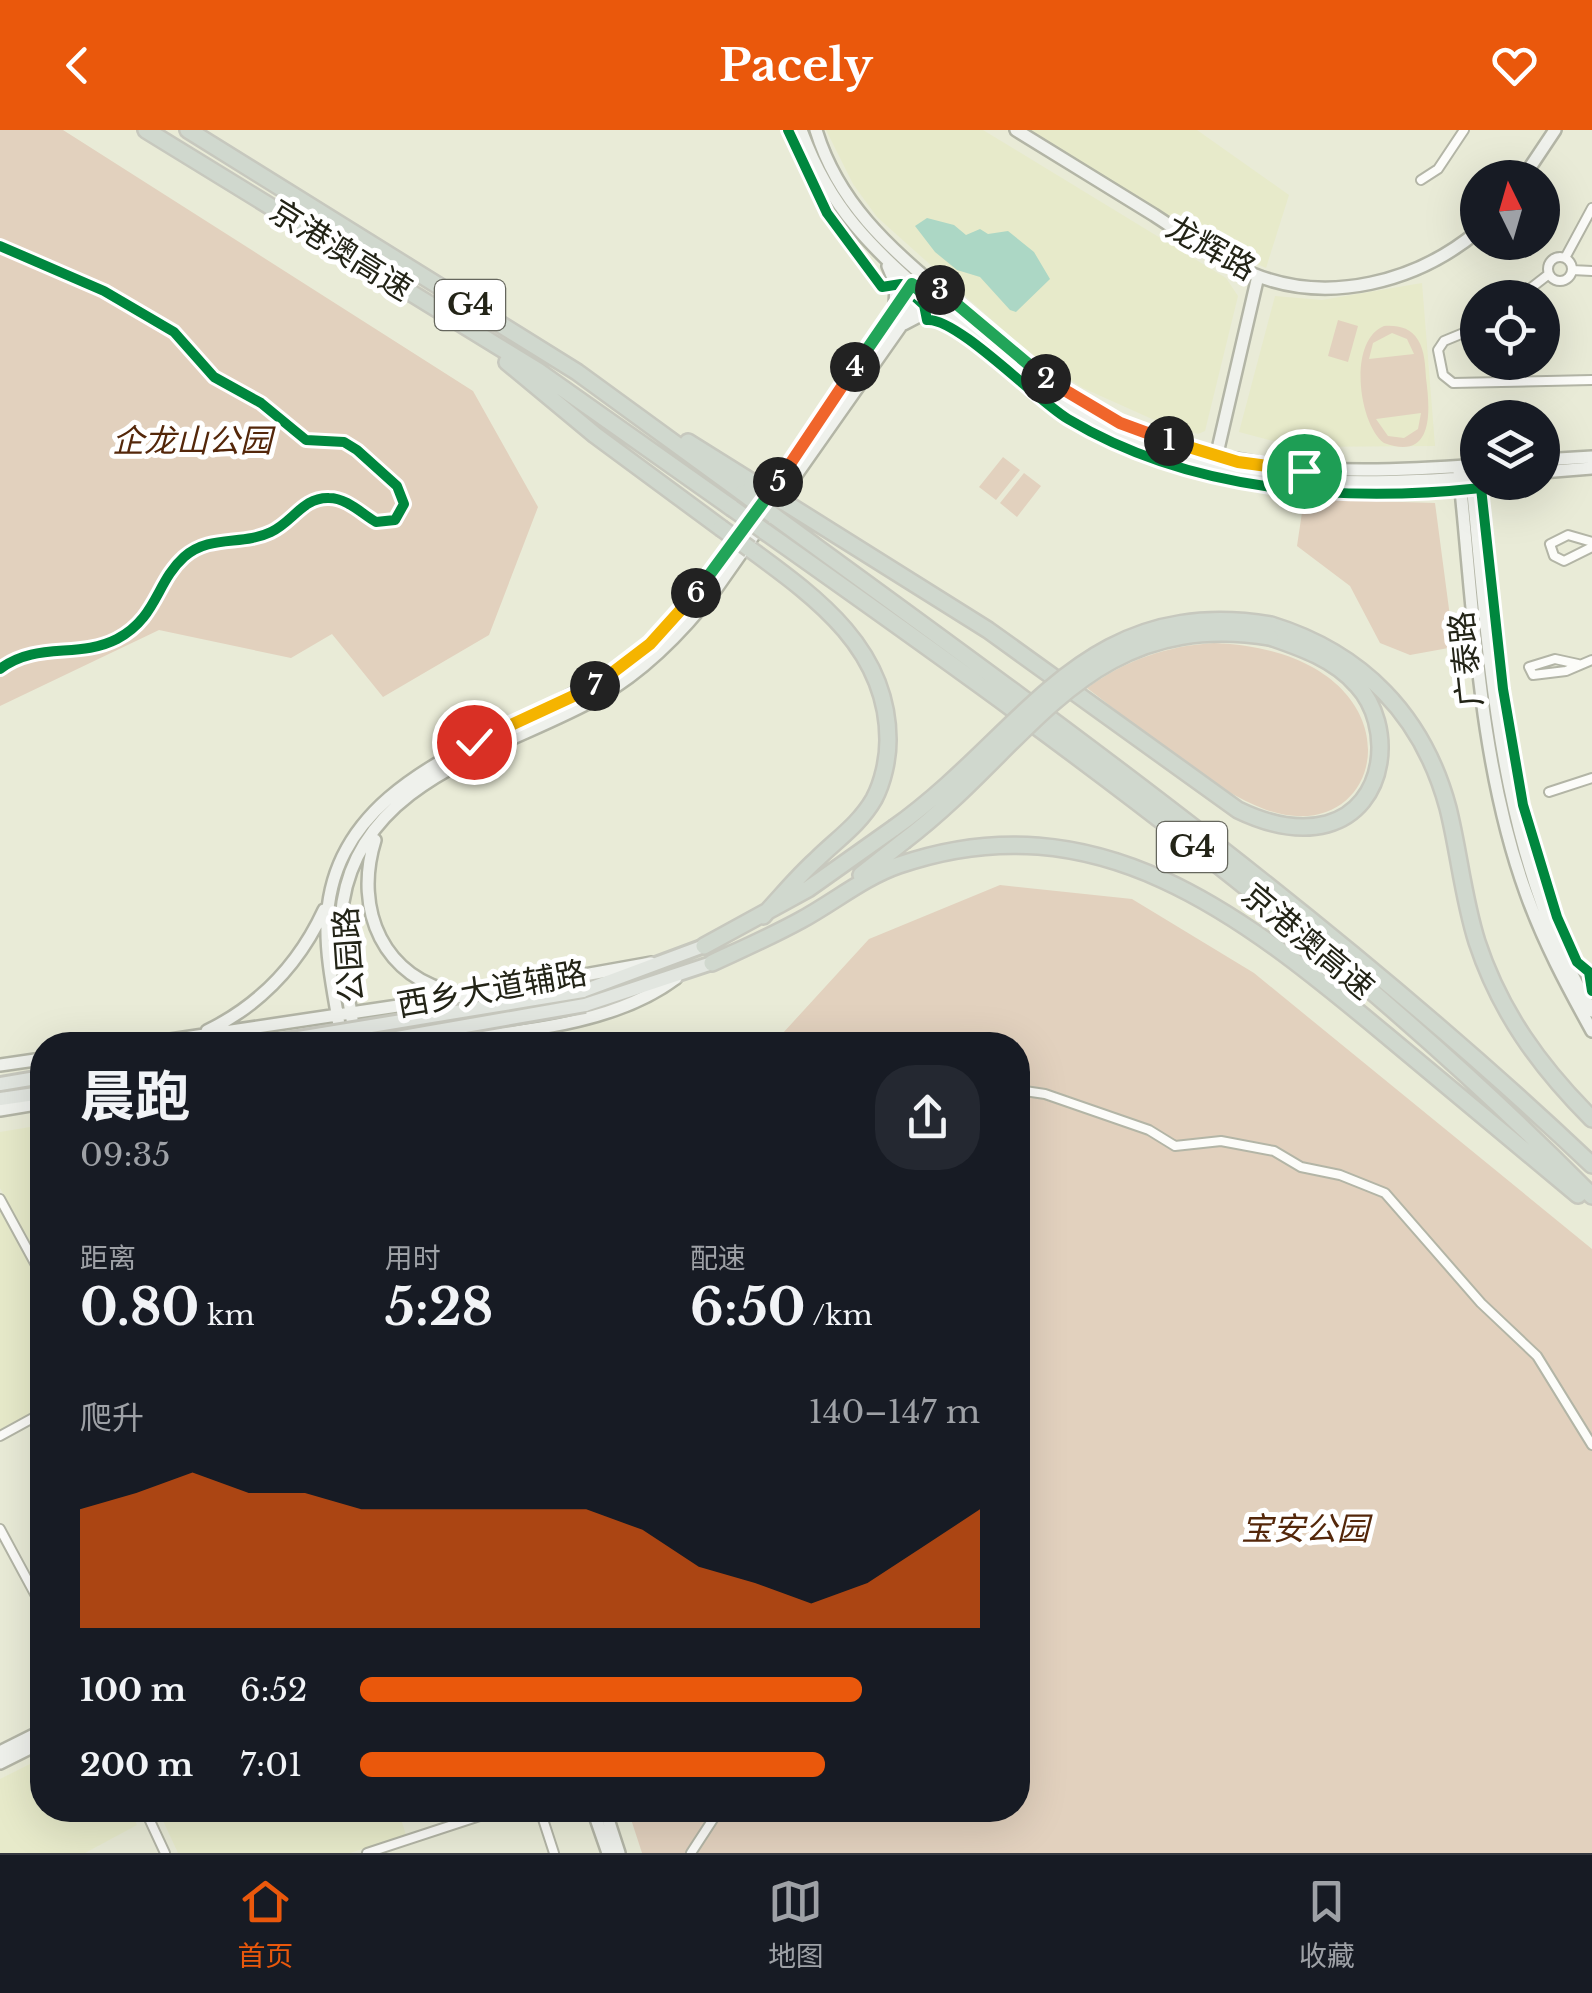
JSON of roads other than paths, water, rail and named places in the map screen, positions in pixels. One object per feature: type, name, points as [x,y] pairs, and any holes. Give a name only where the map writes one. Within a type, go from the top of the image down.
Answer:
[{"type":"highway","name":"京港澳高速","points":[[146,130],[538,371],[1164,824],[1257,898],[1518,1121],[1592,1196]]},
{"type":"highway","name":"京港澳高速","points":[[188,130],[576,372],[779,509],[1176,809],[1350,950],[1592,1165]]},
{"type":"highway","points":[[466,327],[595,435],[799,585],[846,628],[875,673],[888,727],[888,749],[876,796],[860,819],[763,916]]},
{"type":"highway","points":[[779,509],[988,630],[1238,810],[1272,824],[1328,824],[1344,816],[1368,791],[1380,757],[1377,719],[1369,700],[1342,671],[1271,631]]},
{"type":"highway","points":[[704,946],[942,813],[1048,708],[1100,664],[1157,640],[1185,634],[1271,631],[1324,644],[1392,697],[1410,721],[1447,805],[1476,939],[1501,1001],[1539,1062],[1592,1119]]},
{"type":"highway","points":[[802,920],[899,835]]},
{"type":"highway","points":[[712,963],[802,920],[899,865],[972,848],[1004,844],[1070,848],[1136,866],[1198,895],[1262,936],[1592,1206]]},
{"type":"main road","points":[[802,130],[840,211],[886,262],[896,284],[894,310]]},
{"type":"main road","points":[[816,130],[827,162],[862,219],[950,316],[1006,365],[1072,410],[1132,440],[1303,483],[1460,473]]},
{"type":"main road","name":"龙辉路","points":[[1016,130],[1258,276],[1310,286],[1364,285],[1416,270],[1460,243]]},
{"type":"main road","points":[[1535,160],[1554,130]]},
{"type":"main road","points":[[886,262],[922,283],[1064,392],[1120,423],[1215,462]]},
{"type":"main road","points":[[1215,462],[1258,276]]},
{"type":"main road","name":"公园路","points":[[340,1032],[328,935],[330,899],[358,834],[411,778],[449,754],[600,683],[666,629],[727,554],[894,310],[922,283]]},
{"type":"main road","name":"公园路","points":[[354,1032],[343,903],[358,861],[381,826],[410,795],[442,772],[598,698],[666,647],[716,590],[900,326],[922,283]]},
{"type":"main road","points":[[900,326],[925,313],[950,316]]},
{"type":"main road","points":[[1560,459],[1592,456]]},
{"type":"main road","points":[[1560,471],[1592,468]]},
{"type":"main road","name":"广泰路","points":[[1471,500],[1487,716],[1503,809],[1525,892],[1558,970],[1592,1031]]},
{"type":"main road","name":"广泰路","points":[[1472,500],[1513,807],[1535,888],[1592,1011]]},
{"type":"main road","points":[[381,826],[367,881],[371,918],[382,943],[413,977],[444,991],[478,994]]},
{"type":"main road","points":[[202,1032],[232,1018],[269,989],[305,946],[330,899]]},
{"type":"main road","points":[[347,1032],[584,998],[704,946]]},
{"type":"main road","name":"西乡大道辅路","points":[[224,1032],[478,994],[616,966],[670,961]]},
{"type":"main road","points":[[419,1032],[584,998],[712,963]]},
{"type":"main road","name":"西乡大道辅路","points":[[517,1032],[618,1008],[653,993],[680,974]]},
{"type":"main road","points":[[424,1032],[421,1018],[428,1005],[440,1000]]},
{"type":"main road","points":[[246,1029],[254,1032]]},
{"type":"main road","points":[[0,1066],[30,1061]]},
{"type":"main road","points":[[0,1084],[30,1079]]},
{"type":"main road","points":[[0,1099],[30,1095]]},
{"type":"main road","points":[[0,1110],[30,1105]]},
{"type":"main road","points":[[0,1752],[30,1737]]},
{"type":"main road","points":[[0,1763],[30,1748]]},
{"type":"main road","points":[[597,1822],[608,1853]]},
{"type":"main road","points":[[609,1822],[619,1853]]},
{"type":"street","points":[[1421,180],[1438,169],[1464,130]]},
{"type":"street","points":[[1541,280],[1549,274],[1551,262],[1565,258],[1592,208]]},
{"type":"street","points":[[0,246],[104,291],[174,332],[214,378],[262,403],[306,440],[344,442],[358,450],[397,486],[404,504],[394,520],[376,522],[349,504],[325,497],[302,507],[270,533],[210,542],[183,558],[146,616],[116,639],[80,649],[27,653],[0,669]]},
{"type":"street","points":[[1565,258],[1572,270]]},
{"type":"street","points":[[1549,274],[1561,281],[1572,270],[1592,271]]},
{"type":"street","points":[[1460,334],[1444,341],[1438,350],[1443,375],[1454,383],[1592,380]]},
{"type":"street","points":[[1568,535],[1592,545],[1564,561],[1554,556],[1550,544],[1568,535]]},
{"type":"street","points":[[1578,664],[1555,659],[1529,667],[1534,675],[1542,676],[1592,660]]},
{"type":"street","points":[[1549,792],[1592,778]]},
{"type":"street","points":[[1030,1092],[1149,1130],[1175,1146],[1221,1141],[1256,1147],[1274,1151],[1301,1167],[1340,1174],[1384,1192],[1481,1303],[1537,1356],[1592,1445]]},
{"type":"street","points":[[0,1199],[30,1254]]},
{"type":"street","points":[[0,1436],[30,1420]]},
{"type":"street","points":[[0,1529],[30,1584]]},
{"type":"street","points":[[152,1822],[166,1853]]},
{"type":"street","points":[[367,1853],[461,1822]]},
{"type":"street","points":[[544,1822],[554,1853]]},
{"type":"street","points":[[691,1853],[711,1822]]},
{"type":"park label","name":"企龙山公园","points":[[192,441]]},
{"type":"park label","name":"宝安公园","points":[[1305,1529]]}]
